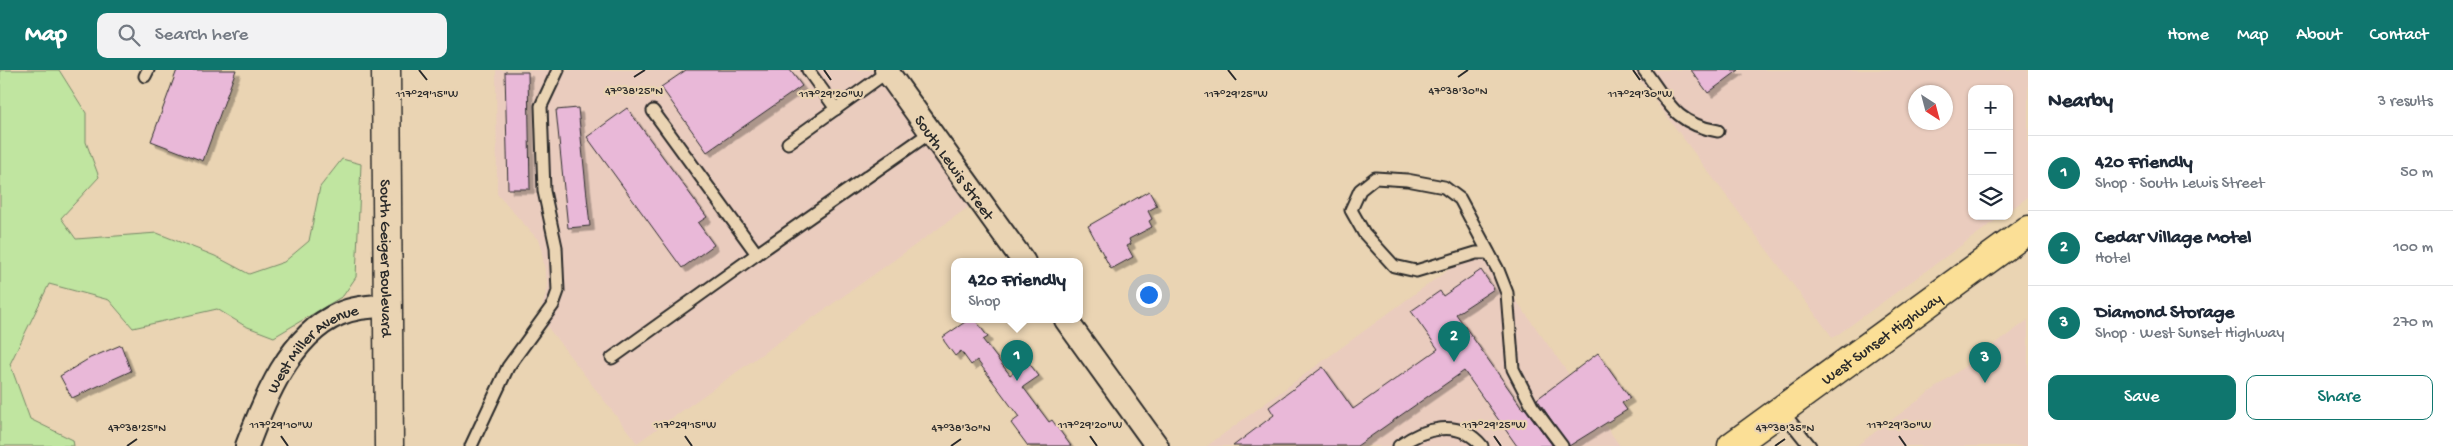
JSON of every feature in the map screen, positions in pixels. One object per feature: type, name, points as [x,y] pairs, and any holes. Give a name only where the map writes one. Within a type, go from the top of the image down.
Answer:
[{"type":"main road","name":"West Sunset Highway","points":[[1732,446],[1780,409],[2028,230]]},
{"type":"street","name":"South Geiger Boulevard","points":[[386,70],[389,446]]},
{"type":"street","name":"South Lewis Street","points":[[886,71],[1021,258]]},
{"type":"street","name":"West Miller Avenue","points":[[247,446],[277,380],[306,338],[337,314],[356,308],[388,306]]},
{"type":"street","points":[[1068,323],[1157,446]]},
{"type":"lane","points":[[471,446],[508,367],[553,305],[558,291],[556,247],[544,192],[541,106],[558,70]]},
{"type":"lane","points":[[808,70],[836,109]]},
{"type":"lane","points":[[1644,70],[1676,113],[1688,123],[1718,131]]},
{"type":"lane","points":[[788,143],[886,71]]},
{"type":"lane","points":[[652,111],[757,254]]},
{"type":"lane","points":[[612,358],[931,132]]},
{"type":"lane","points":[[1490,254],[1476,253],[1416,271],[1394,266],[1364,233],[1351,210],[1360,190],[1375,178],[1408,180],[1444,187],[1460,199],[1490,254],[1507,293],[1513,369],[1532,406],[1562,446]]},
{"type":"lane","points":[[1780,409],[1810,446]]},
{"type":"lane","points":[[1399,446],[1430,429],[1451,427],[1477,440],[1482,446]]},
{"type":"shaded area","points":[[496,70],[872,70],[970,206],[637,443],[539,316],[548,287],[540,242],[497,194]]},
{"type":"shaded area","points":[[1632,70],[2028,70],[2028,197],[2013,208],[2013,85],[1968,85],[1968,220],[1996,220],[1833,338]]},
{"type":"shaded area","points":[[1479,248],[1620,446],[1207,446],[1409,298]]},
{"type":"shaded area","points":[[2028,320],[2028,446],[1856,446]]},
{"type":"green space","points":[[0,70],[59,70],[86,113],[86,142],[99,177],[61,218],[76,239],[157,233],[215,256],[249,274],[284,262],[309,241],[320,187],[342,159],[361,164],[356,277],[343,296],[274,337],[245,326],[217,309],[133,328],[109,300],[49,284],[10,364],[30,419],[73,440],[74,446],[0,446]]},
{"type":"building","points":[[177,70],[236,70],[203,161],[151,141]]},
{"type":"building","points":[[686,70],[790,70],[802,86],[707,152],[661,87]]},
{"type":"building","points":[[1691,70],[1739,70],[1708,93]]},
{"type":"building","points":[[505,72],[528,72],[530,189],[508,189]]},
{"type":"building","points":[[578,108],[590,226],[568,228],[556,110]]},
{"type":"building","points":[[627,108],[707,217],[698,223],[714,245],[682,268],[587,137]]},
{"type":"building","points":[[1149,191],[1157,206],[1148,211],[1152,219],[1149,221],[1152,227],[1129,239],[1131,244],[1127,246],[1133,257],[1111,269],[1088,226]]},
{"type":"building","points":[[1481,270],[1494,289],[1456,314],[1523,409],[1525,408],[1553,446],[1517,446],[1464,371],[1357,446],[1233,446],[1274,415],[1269,407],[1323,367],[1353,409],[1438,349],[1411,311],[1440,291],[1443,296]]},
{"type":"building","points":[[964,323],[977,323],[988,337],[983,340],[1010,375],[1028,362],[1039,376],[1023,387],[1049,422],[1052,420],[1071,446],[1028,446],[1011,423],[1019,417],[977,360],[971,365],[961,351],[955,356],[943,337]]},
{"type":"building","points":[[121,345],[131,371],[72,398],[60,376],[90,358]]},
{"type":"building","points":[[1598,353],[1630,398],[1622,403],[1627,410],[1569,446],[1537,399]]},
{"type":"place","name":"Cedar Village Motel","points":[[1454,362]]},
{"type":"place","name":"420 Friendly","points":[[1017,381]]},
{"type":"place","name":"Diamond Storage","points":[[1985,383]]}]
